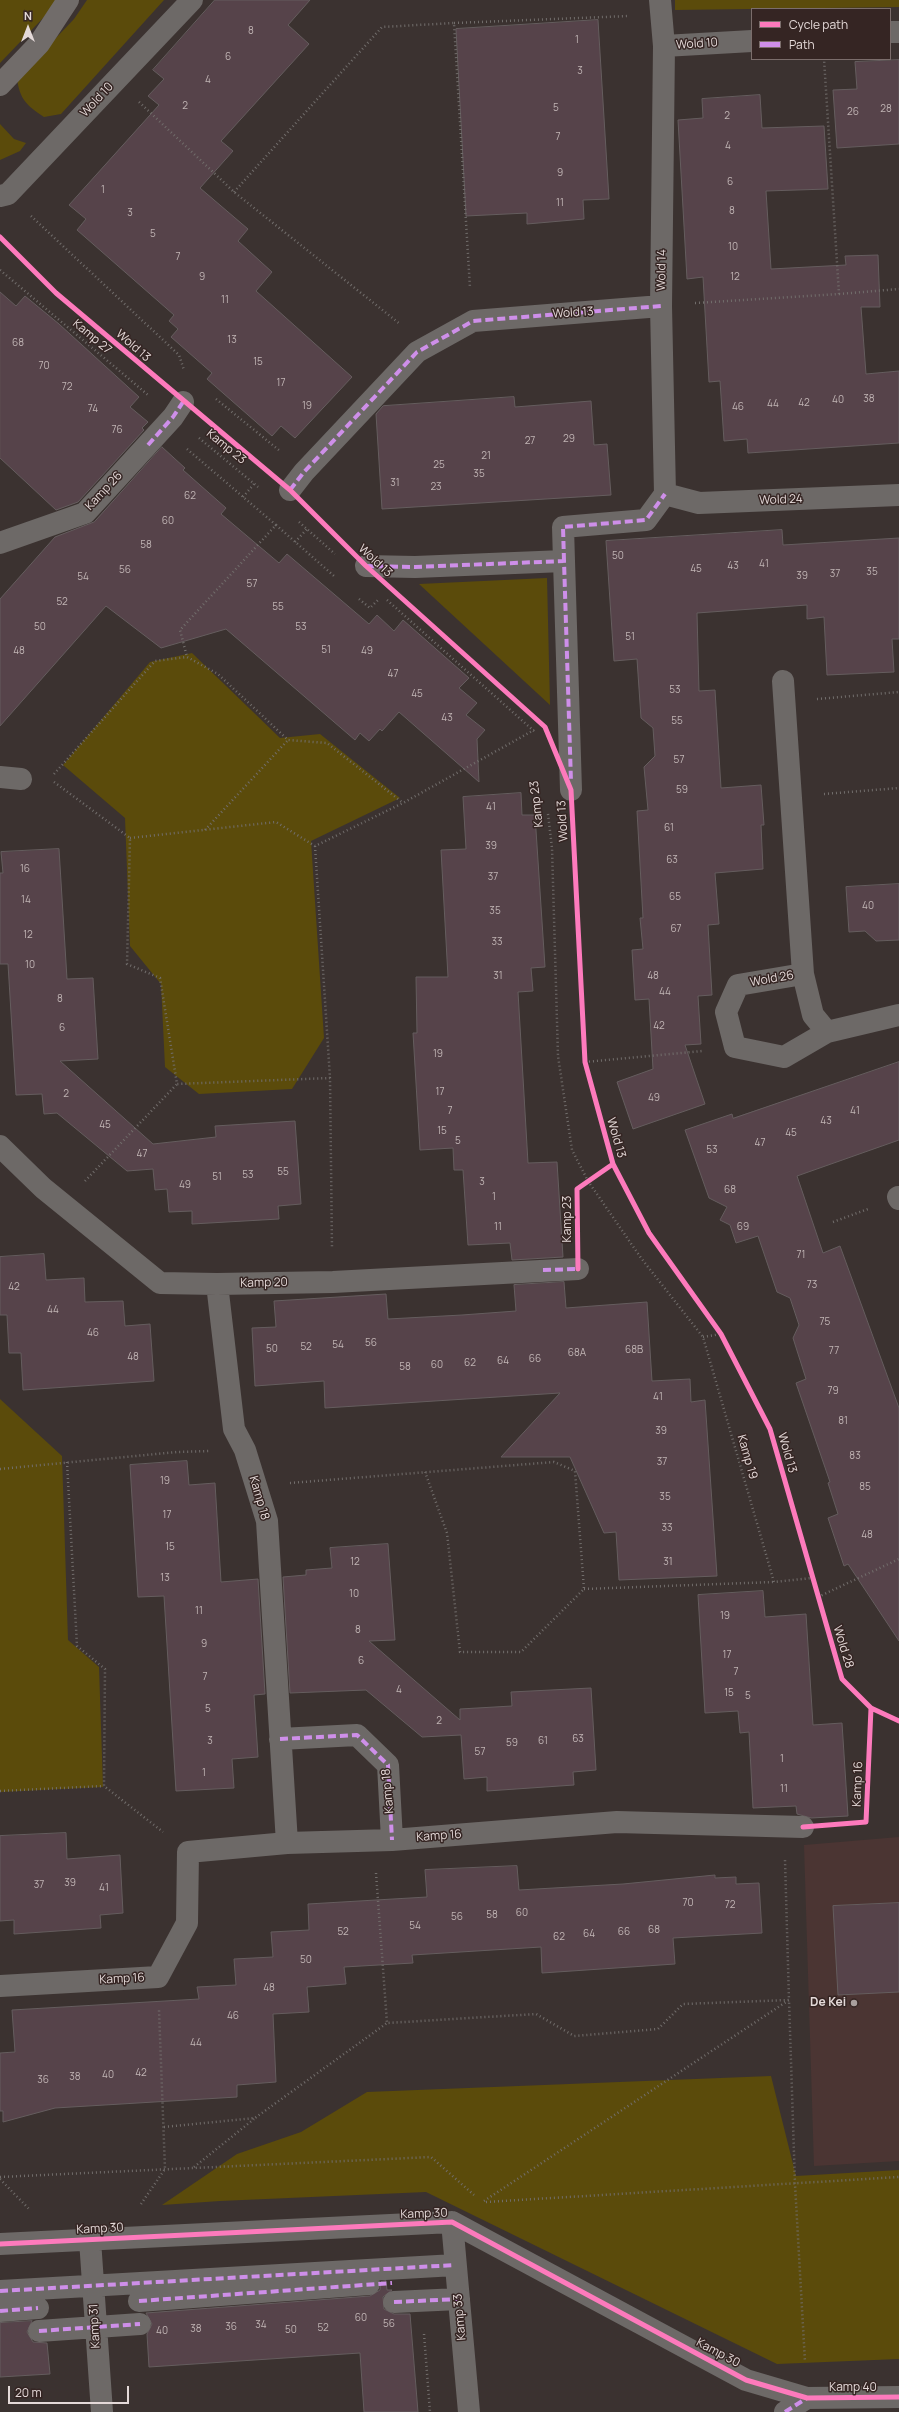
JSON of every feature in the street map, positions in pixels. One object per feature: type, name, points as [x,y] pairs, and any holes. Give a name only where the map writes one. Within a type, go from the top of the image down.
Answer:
[{"type":"street","points":[[0,85],[39,44],[68,0]]},
{"type":"street","name":"Wold 10","points":[[4,195],[192,0]]},
{"type":"street","name":"Wold 10","points":[[661,7],[664,46],[751,41]]},
{"type":"street","name":"Wold 14","points":[[664,46],[661,306],[665,494]]},
{"type":"street","name":"Wold 13","points":[[290,490],[304,472],[417,352],[472,321],[661,306]]},
{"type":"street","name":"Kamp 26","points":[[0,544],[86,513],[173,416]]},
{"type":"street","name":"Wold 13","points":[[571,790],[563,527],[646,520],[665,494]]},
{"type":"street","name":"Wold 24","points":[[665,494],[699,503],[899,495]]},
{"type":"street","name":"Wold 13","points":[[366,566],[415,567],[564,561]]},
{"type":"street","name":"Wold 26","points":[[783,680],[803,974],[813,1015],[827,1032]]},
{"type":"street","points":[[0,777],[21,779]]},
{"type":"street","name":"Wold 26","points":[[735,1046],[726,1012],[738,985],[803,974]]},
{"type":"street","points":[[735,1046],[784,1057],[827,1032],[899,1015]]},
{"type":"street","name":"Kamp 20","points":[[0,1146],[63,1204],[160,1283],[217,1284],[333,1282],[578,1269]]},
{"type":"street","name":"Kamp 18","points":[[217,1284],[234,1429],[245,1450],[267,1521],[287,1843]]},
{"type":"street","name":"Kamp 18","points":[[280,1739],[357,1735],[388,1765],[383,1840]]},
{"type":"street","name":"Kamp 16","points":[[0,1986],[158,1977],[187,1924],[188,1852],[287,1843],[383,1840],[617,1822],[793,1827]]},
{"type":"street","name":"Kamp 30","points":[[0,2244],[452,2222],[746,2380],[808,2405]]},
{"type":"street","name":"Kamp 33","points":[[452,2222],[469,2412]]},
{"type":"street","name":"Kamp 31","points":[[90,2240],[102,2412]]},
{"type":"street","points":[[0,2291],[455,2265]]},
{"type":"street","points":[[139,2301],[393,2292],[459,2299]]},
{"type":"street","points":[[0,2310],[38,2308]]},
{"type":"street","points":[[39,2331],[140,2324]]},
{"type":"street","name":"Kamp 40","points":[[808,2405],[899,2398]]},
{"type":"street","points":[[785,2412],[808,2405]]},
{"type":"path","points":[[234,192],[382,27],[661,7]]},
{"type":"path","points":[[454,23],[472,321]]},
{"type":"path","points":[[824,60],[839,294]]},
{"type":"path","points":[[116,80],[234,192],[404,327],[417,352]]},
{"type":"path","points":[[661,306],[899,289]]},
{"type":"path","points":[[214,398],[304,472]]},
{"type":"path","points":[[173,416],[243,496],[335,578]]},
{"type":"path","points":[[243,496],[254,484]]},
{"type":"path","points":[[295,519],[336,554]]},
{"type":"path","points":[[187,657],[180,630],[276,525]]},
{"type":"path","points":[[295,542],[307,529]]},
{"type":"path","points":[[358,598],[370,608],[382,596],[534,730],[536,738]]},
{"type":"path","points":[[315,846],[276,822],[130,838],[50,779],[155,661],[187,657],[218,674],[288,740],[327,743],[403,803]]},
{"type":"path","points":[[785,702],[899,692]]},
{"type":"path","points":[[315,846],[403,803],[540,728]]},
{"type":"path","points":[[205,830],[288,740]]},
{"type":"path","points":[[792,796],[899,788]]},
{"type":"path","points":[[130,838],[127,964],[160,978],[177,1084]]},
{"type":"path","points":[[315,846],[330,1078],[333,1282]]},
{"type":"path","points":[[585,1062],[662,1056],[735,1046]]},
{"type":"path","points":[[584,1054],[587,1069]]},
{"type":"path","points":[[63,1204],[177,1084],[330,1078]]},
{"type":"path","points":[[717,1328],[725,1341]]},
{"type":"path","points":[[703,1337],[721,1334]]},
{"type":"path","points":[[0,1469],[177,1452],[245,1450]]},
{"type":"path","points":[[67,1462],[77,1646],[105,1669],[104,1786]]},
{"type":"path","points":[[256,1486],[554,1462],[575,1471],[584,1589]]},
{"type":"path","points":[[425,1472],[447,1532],[460,1652],[521,1652],[584,1589],[774,1582],[812,1578]]},
{"type":"path","points":[[818,1597],[899,1559]]},
{"type":"path","points":[[810,1570],[814,1584]]},
{"type":"path","points":[[816,1591],[820,1605]]},
{"type":"path","points":[[0,1792],[104,1786],[188,1852]]},
{"type":"path","points":[[793,1827],[789,2000],[795,2184],[808,2405]]},
{"type":"path","points":[[383,1840],[387,2023]]},
{"type":"path","points":[[118,2238],[165,2169],[158,1977]]},
{"type":"path","points":[[193,2168],[254,2118],[387,2023],[536,2014],[574,2036],[658,2029],[683,2004],[789,2000]]},
{"type":"path","points":[[452,2222],[789,2000]]},
{"type":"path","points":[[164,2127],[254,2118]]},
{"type":"path","points":[[0,2177],[431,2157],[482,2202],[899,2177]]},
{"type":"shaded area","points":[[0,0],[57,0],[44,17],[0,63]]},
{"type":"shaded area","points":[[87,0],[164,0],[61,114],[44,117],[28,105],[22,97],[17,79],[74,19]]},
{"type":"shaded area","points":[[675,0],[899,0],[899,7],[675,10]]},
{"type":"shaded area","points":[[0,124],[14,139],[26,143],[20,151],[0,160]]},
{"type":"shaded area","points":[[547,578],[550,705],[419,584]]},
{"type":"shaded area","points":[[192,653],[280,738],[320,734],[400,798],[311,841],[324,1038],[292,1089],[199,1094],[165,1067],[161,984],[130,946],[125,818],[63,765],[150,662]]},
{"type":"shaded area","points":[[0,1399],[62,1456],[68,1640],[99,1667],[103,1787],[0,1792]]},
{"type":"shaded area","name":"De Kei","points":[[899,1837],[899,2161],[814,2166],[804,1845]]},
{"type":"shaded area","points":[[771,2076],[796,2176],[899,2170],[899,2359],[777,2364],[426,2192],[162,2205],[237,2154],[301,2132],[367,2092]]},
{"type":"building","points":[[215,0],[310,0],[288,25],[309,44],[221,141],[233,151],[200,188],[248,229],[238,241],[272,272],[256,291],[352,377],[295,438],[281,426],[272,436],[207,379],[212,373],[171,337],[178,329],[169,321],[174,315],[77,230],[86,219],[69,205],[159,105],[148,96],[164,79],[153,70]]},
{"type":"building","points":[[598,20],[609,199],[583,200],[584,219],[527,224],[527,213],[466,216],[456,29]]},
{"type":"building","points":[[899,60],[899,144],[837,148],[833,90],[857,89],[855,62]]},
{"type":"building","points":[[760,95],[762,128],[824,126],[828,189],[766,191],[771,269],[846,265],[845,256],[878,255],[880,307],[861,307],[866,374],[899,371],[899,443],[748,453],[747,439],[724,441],[720,381],[709,382],[703,277],[687,279],[678,120],[703,118],[702,99]]},
{"type":"building","points":[[0,292],[16,306],[25,296],[59,324],[139,397],[130,407],[148,422],[142,428],[144,430],[78,502],[56,510],[0,458]]},
{"type":"building","points":[[514,397],[515,407],[591,401],[594,445],[607,444],[611,495],[382,509],[376,414],[383,406]]},
{"type":"building","points":[[162,447],[185,468],[183,470],[226,508],[221,514],[279,563],[287,554],[369,624],[377,615],[394,631],[403,620],[469,678],[459,688],[477,703],[466,715],[485,730],[477,739],[479,782],[399,712],[382,731],[380,729],[369,741],[360,733],[355,740],[226,629],[161,648],[106,606],[0,726],[0,599],[55,537],[94,522]]},
{"type":"building","points":[[782,530],[783,545],[899,538],[899,639],[892,639],[894,672],[827,675],[824,617],[807,619],[807,605],[697,613],[699,691],[715,690],[721,788],[761,785],[764,825],[761,825],[763,869],[715,873],[719,924],[708,925],[712,995],[698,996],[701,1044],[685,1045],[705,1104],[633,1129],[617,1082],[653,1069],[649,999],[635,1000],[632,950],[643,949],[640,918],[643,918],[637,811],[648,810],[644,767],[655,756],[653,728],[641,718],[637,659],[614,661],[606,541]]},
{"type":"building","points":[[521,793],[522,815],[535,815],[545,967],[531,968],[533,991],[518,992],[528,1163],[557,1162],[563,1257],[512,1260],[510,1243],[468,1245],[463,1170],[454,1170],[453,1148],[420,1150],[413,1033],[417,1033],[416,977],[448,977],[441,850],[466,849],[463,797]]},
{"type":"building","points":[[59,849],[67,979],[93,978],[98,1059],[60,1061],[153,1144],[216,1137],[215,1126],[295,1121],[301,1204],[278,1206],[279,1219],[192,1224],[192,1211],[169,1212],[167,1189],[155,1190],[153,1169],[127,1171],[57,1113],[44,1114],[42,1094],[16,1095],[8,964],[0,964],[0,873],[3,873],[1,852]]},
{"type":"building","points":[[899,884],[899,940],[876,941],[865,931],[849,932],[846,887]]},
{"type":"building","points":[[899,1062],[899,1140],[797,1176],[823,1253],[840,1246],[899,1408],[899,1641],[848,1564],[844,1566],[828,1518],[838,1514],[828,1483],[830,1482],[796,1383],[806,1379],[793,1338],[799,1325],[790,1298],[777,1292],[758,1236],[736,1243],[730,1225],[720,1220],[727,1207],[709,1198],[685,1130],[732,1114],[733,1118]]},
{"type":"building","points":[[44,1254],[46,1280],[84,1278],[85,1302],[123,1301],[125,1326],[150,1324],[154,1381],[23,1390],[21,1353],[9,1353],[7,1315],[0,1315],[0,1257]]},
{"type":"building","points":[[564,1282],[566,1308],[647,1302],[652,1381],[690,1379],[691,1402],[705,1400],[717,1576],[619,1580],[616,1532],[604,1533],[570,1457],[501,1457],[560,1393],[325,1408],[324,1381],[255,1386],[252,1328],[276,1327],[274,1301],[386,1294],[388,1319],[462,1315],[516,1311],[514,1285]]},
{"type":"building","points":[[187,1461],[189,1485],[215,1483],[221,1582],[258,1579],[265,1694],[254,1695],[258,1757],[232,1759],[234,1788],[176,1791],[164,1596],[138,1597],[130,1465]]},
{"type":"building","points":[[388,1544],[395,1640],[369,1641],[460,1720],[460,1709],[512,1706],[511,1692],[591,1688],[596,1770],[573,1772],[574,1785],[487,1791],[487,1777],[464,1779],[461,1735],[422,1737],[366,1690],[290,1693],[283,1577],[306,1575],[306,1570],[332,1568],[330,1548]]},
{"type":"building","points":[[763,1591],[765,1617],[806,1614],[813,1725],[842,1723],[848,1816],[811,1818],[797,1814],[796,1806],[753,1808],[749,1732],[740,1733],[738,1711],[705,1713],[698,1595]]},
{"type":"building","points":[[66,1833],[67,1859],[120,1855],[123,1913],[100,1915],[101,1928],[14,1934],[14,1920],[0,1921],[0,1836]]},
{"type":"building","points":[[517,1866],[519,1890],[623,1884],[715,1875],[715,1878],[736,1877],[736,1884],[759,1883],[762,1933],[673,1938],[675,1964],[542,1973],[541,1947],[412,1955],[413,1963],[344,1967],[346,1984],[307,1987],[309,2012],[273,2014],[276,2082],[237,2085],[237,2097],[55,2108],[3,2122],[3,2111],[0,2111],[0,2053],[15,2052],[12,2010],[199,1999],[197,1987],[236,1985],[234,1959],[273,1957],[271,1932],[309,1930],[308,1904],[427,1897],[425,1870]]},
{"type":"building","points":[[899,1903],[899,1992],[838,1995],[833,1906]]},
{"type":"building","points":[[386,2281],[387,2290],[392,2290],[383,2297],[384,2309],[394,2314],[410,2314],[418,2412],[364,2412],[360,2353],[149,2367],[147,2334],[152,2324],[146,2313],[370,2296],[380,2290],[381,2282]]},
{"type":"building","points":[[32,2321],[27,2332],[33,2342],[47,2343],[50,2374],[0,2377],[0,2323]]},
{"type":"marked path","points":[[290,490],[304,472],[417,352],[473,321],[661,306]]},
{"type":"marked path","points":[[148,445],[173,417],[183,402]]},
{"type":"marked path","points":[[564,561],[563,527],[646,520],[665,494]]},
{"type":"marked path","points":[[366,566],[415,567],[564,561],[571,782]]},
{"type":"marked path","points":[[543,1270],[578,1269]]},
{"type":"marked path","points":[[280,1739],[357,1735],[388,1765],[392,1840]]},
{"type":"marked path","points":[[0,2291],[455,2265]]},
{"type":"marked path","points":[[139,2301],[392,2283]]},
{"type":"marked path","points":[[394,2302],[459,2299]]},
{"type":"marked path","points":[[0,2311],[38,2308]]},
{"type":"marked path","points":[[39,2331],[140,2324]]},
{"type":"marked path","points":[[785,2412],[807,2398]]},
{"type":"cycle path","name":"Kamp 27","points":[[0,237],[56,293],[290,490],[366,566],[545,727],[571,790],[585,1062],[613,1164],[649,1233],[721,1334],[770,1429],[842,1679],[871,1708],[899,1721]]},
{"type":"cycle path","name":"Kamp 23","points":[[578,1269],[577,1189],[613,1164]]},
{"type":"cycle path","points":[[803,1827],[866,1822],[871,1708]]},
{"type":"cycle path","points":[[0,2244],[452,2222],[746,2380],[807,2398],[899,2397]]},
{"type":"place","name":"De Kei","points":[[854,2003]]}]
